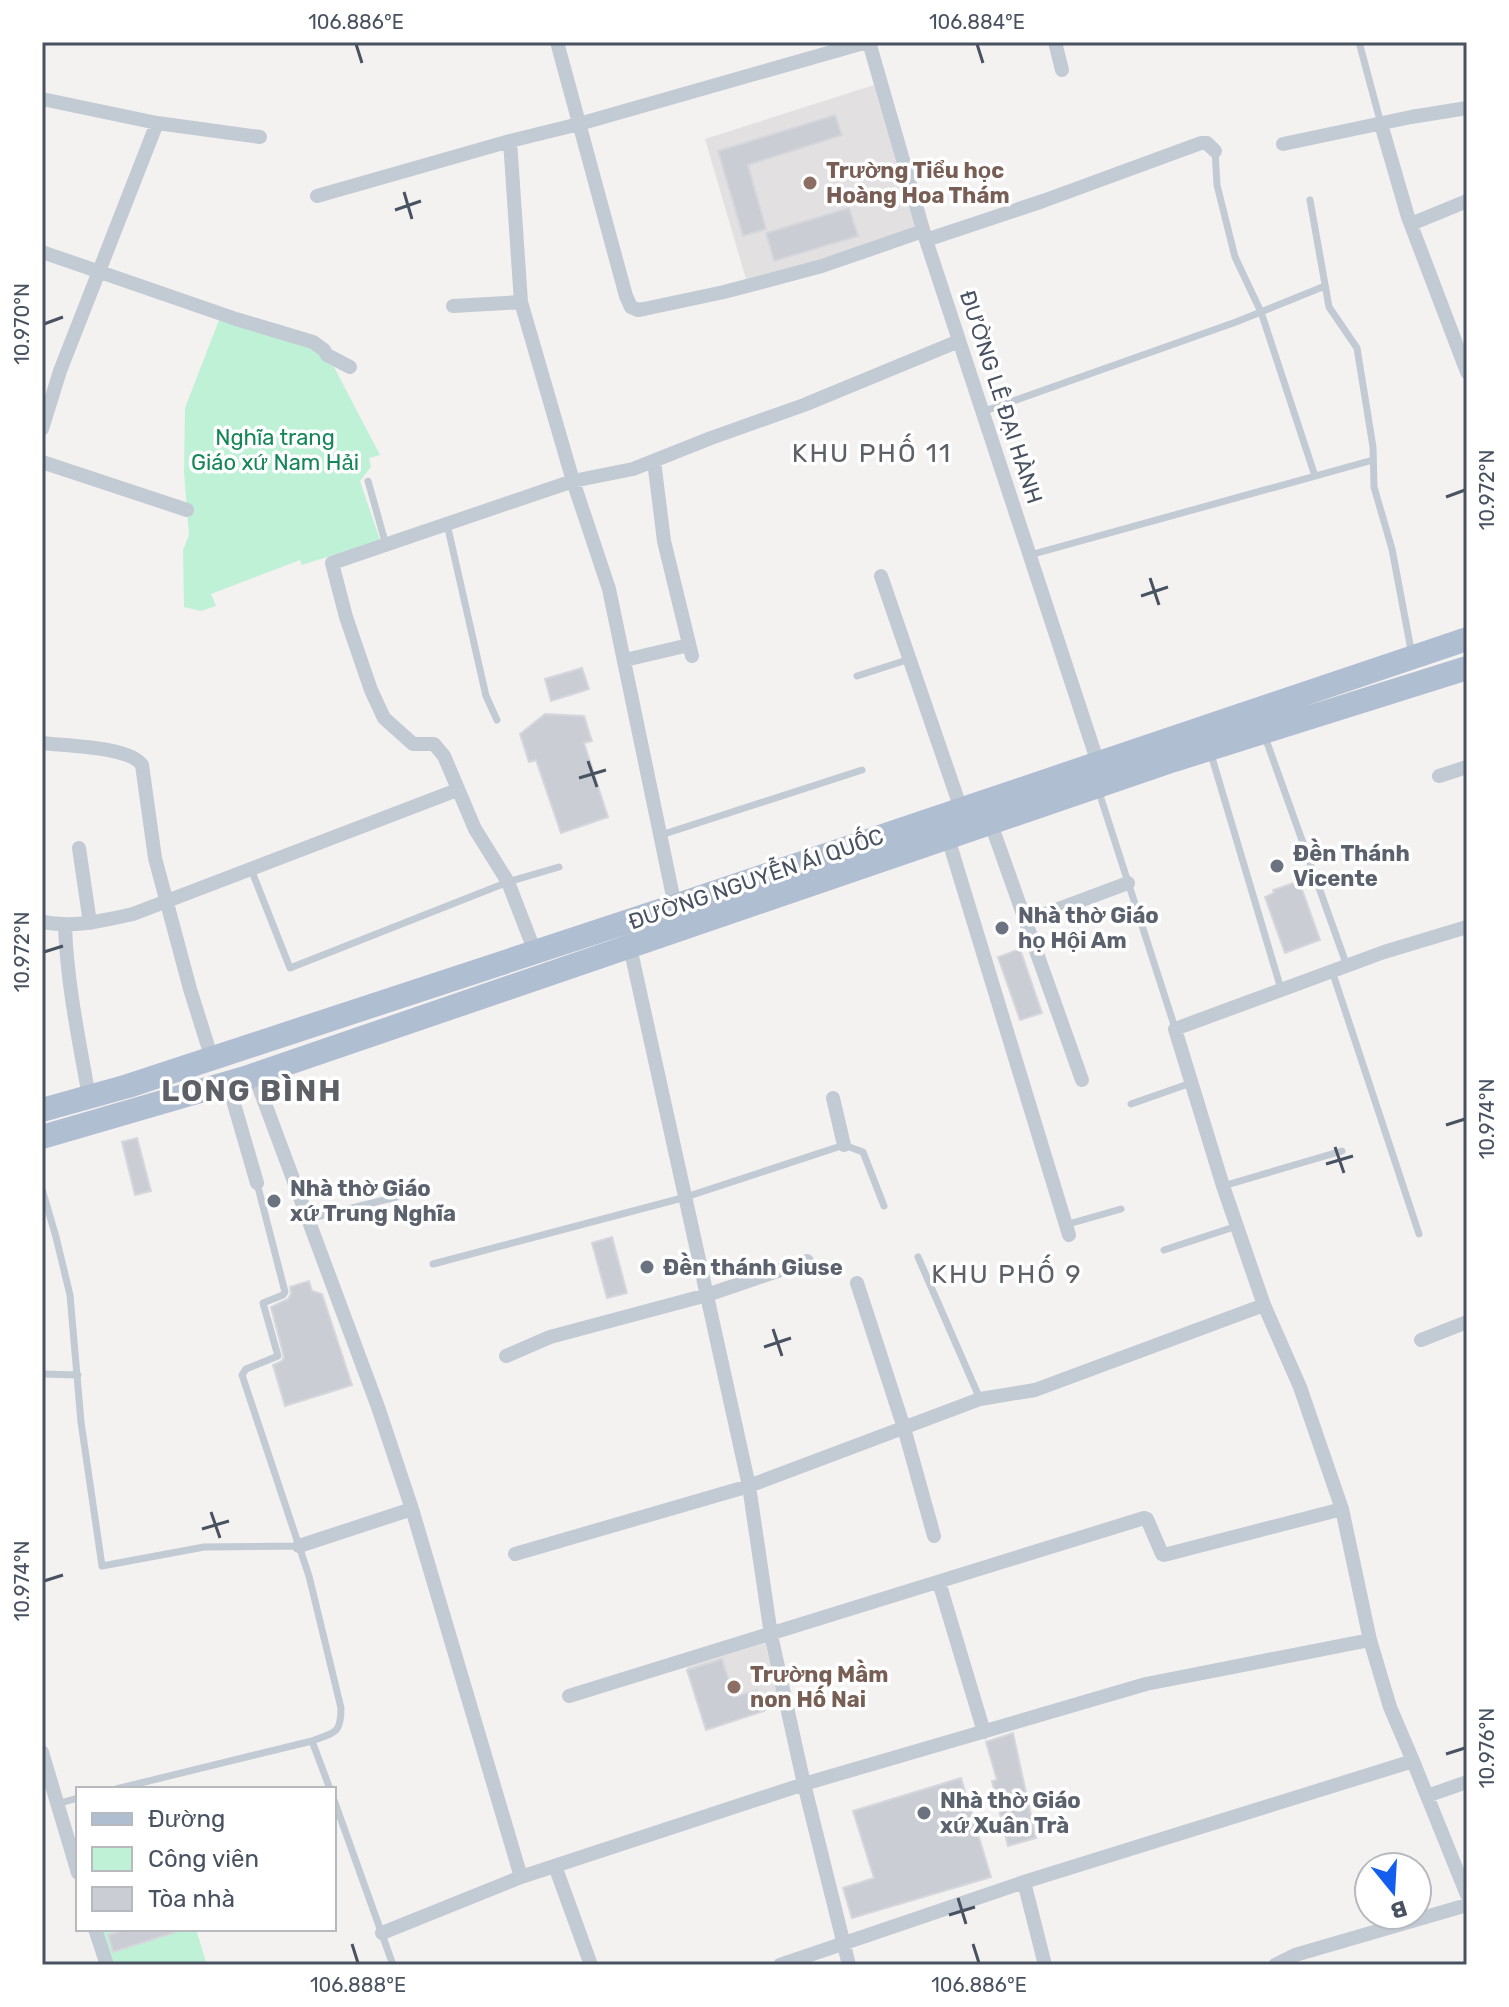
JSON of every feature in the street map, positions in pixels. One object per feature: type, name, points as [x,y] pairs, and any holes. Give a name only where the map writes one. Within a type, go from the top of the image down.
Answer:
[{"type":"main road","name":"ĐƯỜNG NGUYỄN ÁI QUỐC","points":[[42,1137],[228,1083],[991,824],[1098,775],[1467,639]]},
{"type":"main road","name":"ĐƯỜNG NGUYỄN ÁI QUỐC","points":[[42,1110],[212,1059],[961,809],[1210,749],[1467,668]]},
{"type":"main road","points":[[244,1048],[254,1074]]},
{"type":"street","points":[[557,42],[626,296],[631,307],[638,310],[670,305],[822,266],[1043,201],[1201,143],[1207,143],[1215,151]]},
{"type":"street","points":[[317,196],[868,42]]},
{"type":"street","name":"ĐƯỜNG LÊ ĐẠI HÀNH","points":[[868,42],[924,236],[1030,555],[1098,775]]},
{"type":"street","points":[[1055,42],[1062,70]]},
{"type":"street","points":[[42,99],[157,123],[260,137]]},
{"type":"street","points":[[1283,144],[1467,108]]},
{"type":"street","points":[[42,429],[60,371],[157,123]]},
{"type":"street","points":[[1381,124],[1411,224],[1467,372]]},
{"type":"street","points":[[510,141],[521,302],[573,481],[609,589],[675,906]]},
{"type":"street","points":[[1411,224],[1467,201]]},
{"type":"street","points":[[42,252],[236,319],[313,342],[327,355],[350,367]]},
{"type":"street","points":[[453,306],[521,302]]},
{"type":"street","points":[[535,952],[508,882],[475,829],[444,756],[434,744],[413,744],[384,718],[346,617],[332,563],[573,481],[633,469],[804,405],[959,341]]},
{"type":"street","points":[[625,660],[691,650],[664,541],[654,461]]},
{"type":"street","points":[[42,462],[187,510]]},
{"type":"street","points":[[881,576],[961,809]]},
{"type":"street","points":[[42,743],[119,752],[137,758],[142,765],[155,858],[212,1059]]},
{"type":"street","points":[[1439,776],[1467,767]]},
{"type":"street","points":[[42,922],[65,926],[133,914],[457,790]]},
{"type":"street","points":[[991,824],[1082,1080]]},
{"type":"street","points":[[948,838],[1067,1230]]},
{"type":"street","points":[[79,848],[90,923]]},
{"type":"street","points":[[1026,921],[1128,883]]},
{"type":"street","points":[[65,926],[66,965],[89,1097]]},
{"type":"street","points":[[1275,1965],[1295,1955],[1467,1896],[1390,1707],[1370,1640],[1342,1509],[1300,1387],[1264,1305],[1223,1186],[1175,1029],[1384,952],[1467,927]]},
{"type":"street","points":[[630,947],[749,1486],[771,1635],[849,1965]]},
{"type":"street","points":[[254,1074],[378,1407],[412,1509],[521,1877]]},
{"type":"street","points":[[228,1083],[257,1183]]},
{"type":"street","points":[[833,1098],[844,1145]]},
{"type":"street","points":[[506,1356],[550,1337],[707,1295],[807,1261]]},
{"type":"street","points":[[857,1283],[904,1428],[934,1536]]},
{"type":"street","points":[[515,1554],[749,1486],[980,1399],[1035,1390],[1264,1305]]},
{"type":"street","points":[[1421,1340],[1467,1322]]},
{"type":"street","points":[[299,1546],[412,1509]]},
{"type":"street","points":[[569,1696],[1144,1518],[1164,1555],[1342,1509]]},
{"type":"street","points":[[939,1582],[984,1732]]},
{"type":"street","points":[[382,1933],[521,1877],[804,1784],[1146,1684],[1370,1640]]},
{"type":"street","points":[[42,1752],[76,1866]]},
{"type":"street","points":[[780,1965],[1024,1882],[1413,1761]]},
{"type":"street","points":[[1427,1796],[1467,1782]]},
{"type":"street","points":[[555,1866],[591,1965]]},
{"type":"street","points":[[1024,1882],[1045,1965]]},
{"type":"street","points":[[96,1931],[107,1965]]},
{"type":"lane","points":[[1359,42],[1381,124]]},
{"type":"lane","points":[[1215,151],[1217,185],[1235,257],[1261,312],[1315,476]]},
{"type":"lane","points":[[1310,200],[1329,307],[1357,348],[1374,487],[1392,549],[1413,657]]},
{"type":"lane","points":[[982,412],[1325,286]]},
{"type":"lane","points":[[1030,555],[1373,460]]},
{"type":"lane","points":[[368,481],[386,545]]},
{"type":"lane","points":[[447,524],[486,696],[497,720]]},
{"type":"lane","points":[[857,676],[910,659]]},
{"type":"lane","points":[[1263,732],[1347,966]]},
{"type":"lane","points":[[1210,749],[1281,989]]},
{"type":"lane","points":[[661,835],[862,770]]},
{"type":"lane","points":[[1098,775],[1128,883],[1175,1029]]},
{"type":"lane","points":[[251,869],[290,968],[508,882],[559,867]]},
{"type":"lane","points":[[1332,971],[1419,1234]]},
{"type":"lane","points":[[1131,1104],[1191,1083]]},
{"type":"lane","points":[[433,1264],[686,1197],[844,1145],[863,1152],[884,1206]]},
{"type":"lane","points":[[1223,1186],[1342,1151]]},
{"type":"lane","points":[[124,1787],[312,1741],[336,1732],[341,1723],[341,1708],[309,1576],[242,1375],[246,1369],[278,1356],[263,1303],[285,1292],[257,1183]]},
{"type":"lane","points":[[42,1189],[70,1295],[81,1422],[104,1576]]},
{"type":"lane","points":[[308,1219],[404,1195]]},
{"type":"lane","points":[[1067,1230],[1121,1209]]},
{"type":"lane","points":[[1164,1250],[1237,1226]]},
{"type":"lane","points":[[918,1257],[980,1399]]},
{"type":"lane","points":[[42,1374],[78,1375]]},
{"type":"lane","points":[[102,1566],[204,1547],[299,1546]]},
{"type":"lane","points":[[312,1741],[329,1787]]},
{"type":"lane","points":[[57,1804],[76,1799]]},
{"type":"lane","points":[[336,1806],[393,1965]]},
{"type":"shaded area","name":"Trường Tiểu học Hoàng Hoa Thám","points":[[874,85],[915,227],[823,259],[746,279],[705,139]]},
{"type":"shaded area","name":"Trường Mầm non Hố Nai","points":[[765,1643],[780,1706],[706,1730],[687,1667]]},
{"type":"green space","name":"Nghĩa trang Giáo xứ Nam Hải","points":[[219,320],[309,347],[333,365],[380,455],[369,458],[371,467],[360,481],[380,540],[302,565],[300,560],[211,594],[216,606],[201,611],[184,607],[183,550],[189,535],[184,472],[185,408]]},
{"type":"green space","points":[[102,1931],[197,1931],[207,1965],[112,1965]]},
{"type":"building","points":[[835,115],[842,135],[748,165],[766,229],[743,236],[718,151]]},
{"type":"building","points":[[849,208],[858,236],[774,261],[766,233]]},
{"type":"building","points":[[582,668],[589,689],[551,701],[545,679]]},
{"type":"building","points":[[545,714],[584,716],[592,741],[584,743],[608,817],[561,833],[536,760],[529,762],[520,734]]},
{"type":"building","points":[[1299,881],[1320,940],[1285,953],[1265,897],[1274,893],[1273,890]]},
{"type":"building","points":[[1020,949],[1042,1013],[1020,1020],[998,957]]},
{"type":"building","points":[[137,1138],[151,1191],[135,1195],[122,1142]]},
{"type":"building","points":[[612,1237],[627,1293],[607,1298],[592,1243]]},
{"type":"building","points":[[309,1281],[312,1291],[322,1294],[352,1385],[285,1406],[273,1365],[284,1357],[271,1307],[288,1299],[290,1287]]},
{"type":"building","points":[[722,1659],[734,1697],[757,1690],[764,1711],[706,1730],[687,1670]]},
{"type":"building","points":[[1013,1733],[1036,1838],[1008,1846],[992,1781],[997,1780],[986,1742]]},
{"type":"building","points":[[961,1778],[991,1877],[852,1918],[843,1888],[874,1878],[853,1811]]},
{"type":"building","points":[[121,1931],[176,1932],[113,1952],[108,1935]]},
{"type":"place","name":"Trường Tiểu học Hoàng Hoa Thám","points":[[810,183]]},
{"type":"place","name":"Đền Thánh Vicente","points":[[1277,866]]},
{"type":"place","name":"Nhà thờ Giáo họ Hội Am","points":[[1002,928]]},
{"type":"place","name":"Nhà thờ Giáo xứ Trung Nghĩa","points":[[274,1201]]},
{"type":"place","name":"Đền thánh Giuse","points":[[647,1267]]},
{"type":"place","name":"Trường Mầm non Hố Nai","points":[[734,1687]]},
{"type":"place","name":"Nhà thờ Giáo xứ Xuân Trà","points":[[924,1813]]},
{"type":"district","name":"KHU PHỐ 11","points":[[872,453]]},
{"type":"district","name":"LONG BÌNH","points":[[252,1091]]},
{"type":"district","name":"KHU PHỐ 9","points":[[1007,1274]]}]
